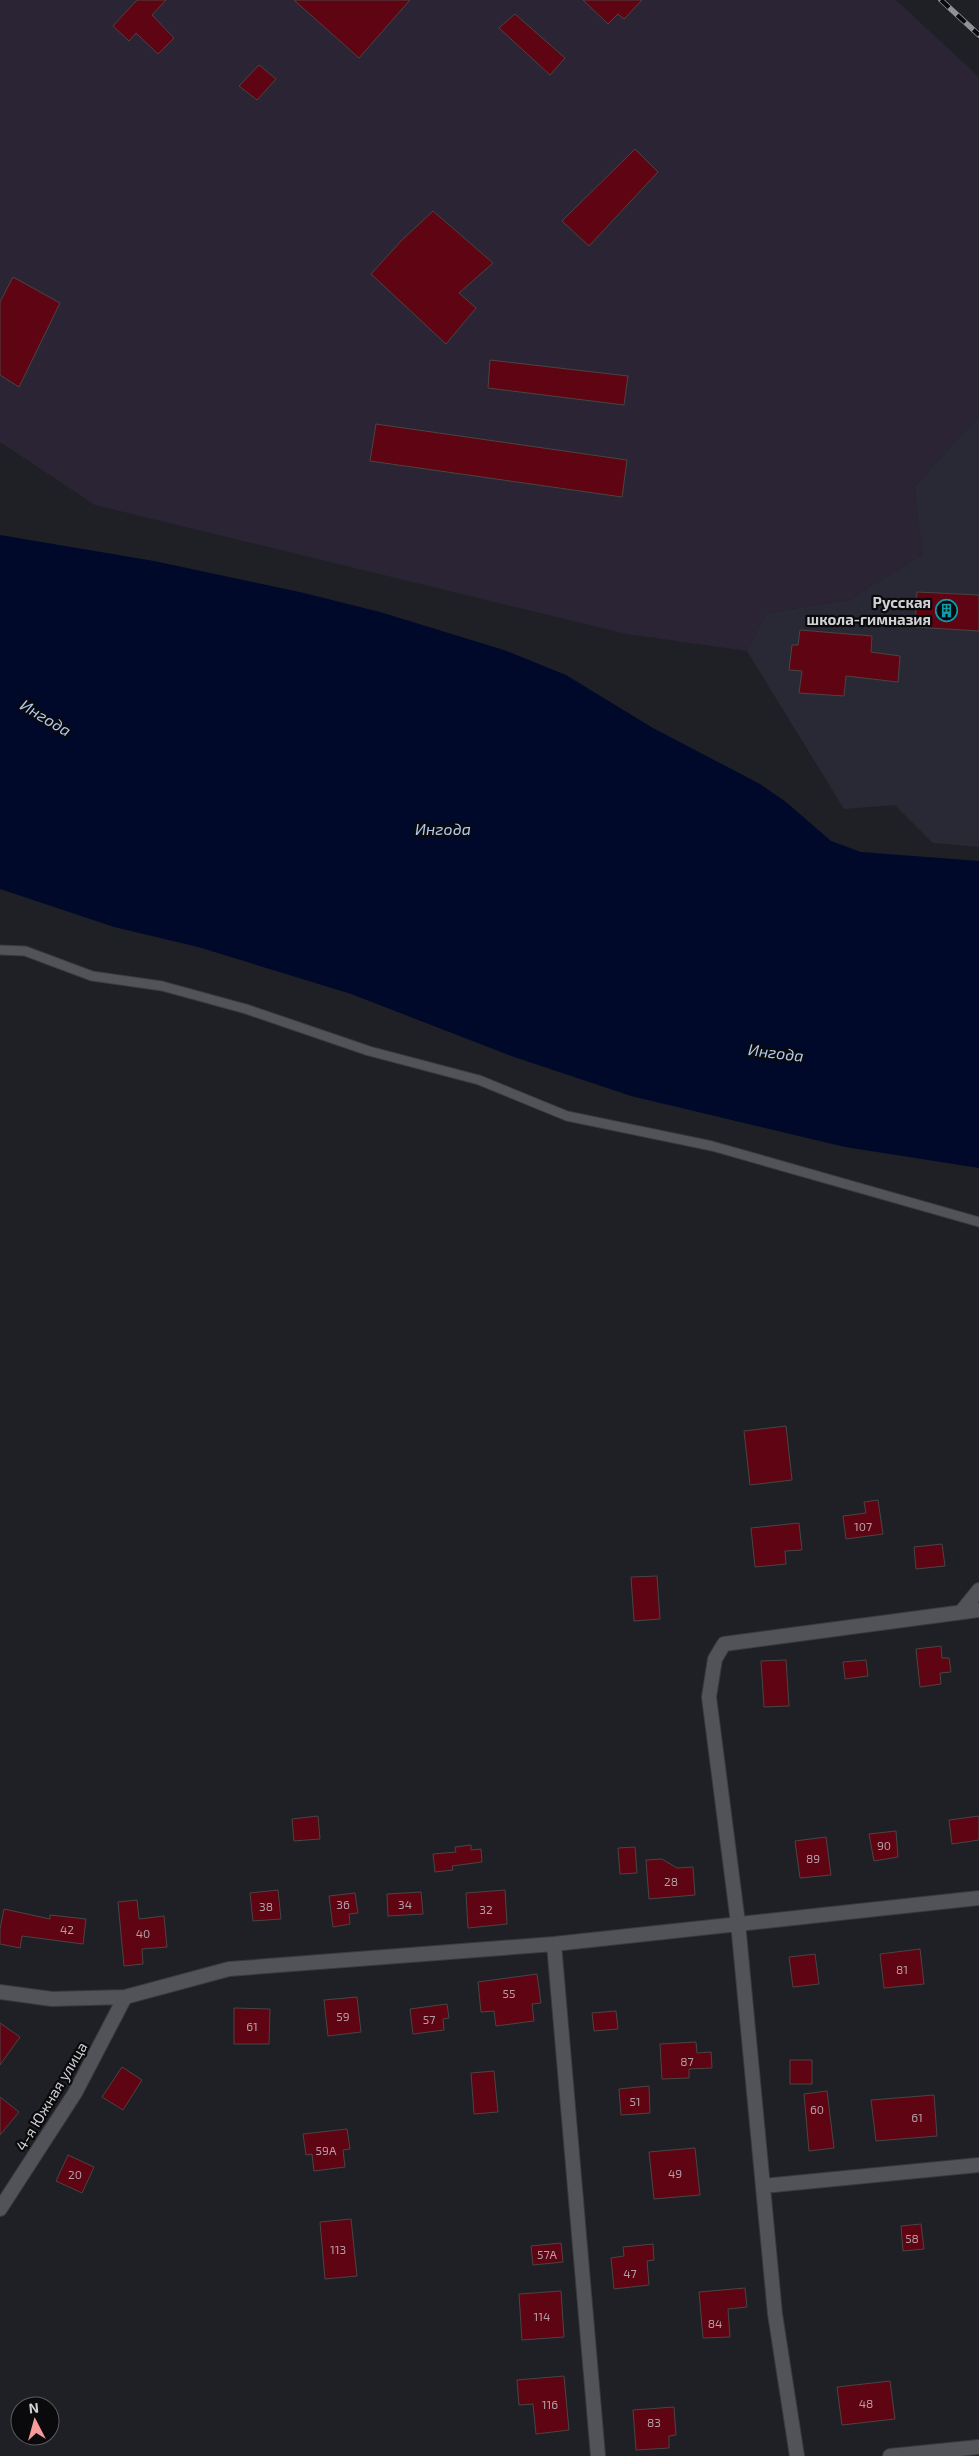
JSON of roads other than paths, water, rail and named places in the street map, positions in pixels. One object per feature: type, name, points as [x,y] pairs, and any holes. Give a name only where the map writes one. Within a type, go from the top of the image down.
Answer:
[{"type":"street","points":[[962,1611],[979,1590]]},
{"type":"street","points":[[797,2456],[775,2314],[738,1923],[709,1697],[715,1659],[724,1644],[979,1610]]},
{"type":"street","points":[[0,1992],[52,1999],[125,1997],[229,1969],[554,1944],[979,1898]]},
{"type":"street","points":[[554,1944],[598,2456]]},
{"type":"street","name":"4-я Южная улица","points":[[0,2209],[75,2093],[125,1997]]},
{"type":"street","points":[[763,2186],[979,2165]]},
{"type":"street","points":[[890,2456],[979,2448]]},
{"type":"lane","points":[[0,950],[25,951],[92,976],[162,986],[246,1009],[369,1051],[479,1080],[568,1116],[712,1146],[979,1222]]},
{"type":"water","name":"Ингода","points":[[0,535],[154,561],[304,593],[380,612],[504,650],[566,675],[653,728],[760,784],[786,802],[831,841],[861,852],[979,861],[979,1168],[845,1147],[631,1096],[514,1057],[351,994],[198,947],[114,927],[0,889]]},
{"type":"railway","points":[[941,0],[979,35]]},
{"type":"place","name":"Русская школа-гимназия","points":[[947,611]]}]
